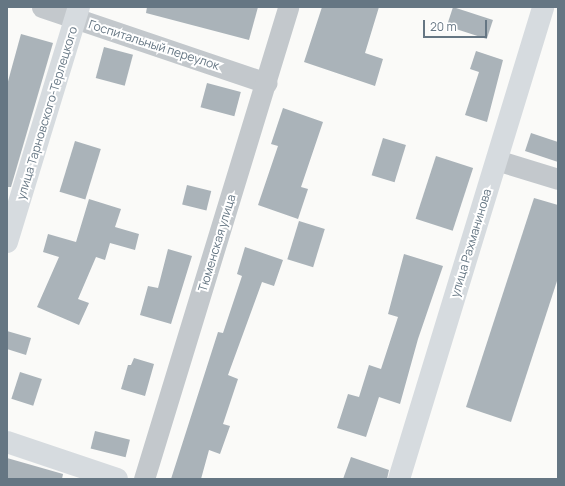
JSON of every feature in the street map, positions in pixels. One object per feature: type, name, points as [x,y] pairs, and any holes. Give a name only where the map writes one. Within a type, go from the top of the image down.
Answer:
[{"type":"street","name":"Госпитальный переулок","points":[[42,7],[77,13],[266,83]]},
{"type":"street","name":"Тюменская улица","points":[[144,479],[288,7]]},
{"type":"street","name":"улица Рахманинова","points":[[399,479],[543,7]]},
{"type":"street","name":"улица Тарновского-Терлецкого","points":[[7,242],[77,13]]},
{"type":"street","points":[[496,160],[558,179]]},
{"type":"street","points":[[7,442],[117,479]]},
{"type":"building","points":[[147,7],[258,7],[249,40],[146,13]]},
{"type":"building","points":[[322,7],[379,7],[365,53],[383,59],[375,86],[304,62]]},
{"type":"building","points":[[453,7],[493,20],[487,39],[447,26]]},
{"type":"building","points":[[21,34],[53,43],[11,187],[7,187],[7,85]]},
{"type":"building","points":[[104,47],[133,55],[125,86],[96,78]]},
{"type":"building","points":[[476,51],[503,60],[487,122],[465,115],[479,72],[470,69]]},
{"type":"building","points":[[207,83],[241,92],[234,116],[201,107]]},
{"type":"building","points":[[283,108],[323,122],[301,187],[308,189],[298,219],[258,205],[278,146],[271,144]]},
{"type":"building","points":[[531,133],[558,142],[558,162],[525,151]]},
{"type":"building","points":[[383,138],[406,145],[395,182],[372,175]]},
{"type":"building","points":[[75,141],[101,149],[85,200],[60,192]]},
{"type":"building","points":[[436,156],[473,168],[453,231],[416,219]]},
{"type":"building","points":[[187,185],[211,191],[206,210],[182,204]]},
{"type":"building","points":[[534,198],[558,205],[558,278],[511,422],[466,407]]},
{"type":"building","points":[[89,199],[121,209],[115,227],[139,234],[135,250],[110,243],[105,260],[96,257],[78,299],[89,303],[79,325],[37,307],[59,257],[43,252],[48,234],[76,242]]},
{"type":"building","points":[[299,221],[325,229],[313,267],[287,259]]},
{"type":"building","points":[[245,247],[283,260],[274,286],[262,282],[228,375],[238,379],[223,424],[230,426],[220,454],[209,450],[201,479],[171,479],[218,332],[223,333],[242,276],[237,274]]},
{"type":"building","points":[[168,249],[192,256],[171,324],[140,315],[148,286],[158,288]]},
{"type":"building","points":[[404,254],[443,266],[418,339],[400,404],[379,397],[366,437],[337,428],[348,394],[359,397],[369,365],[381,369],[398,317],[388,314]]},
{"type":"building","points":[[7,331],[31,338],[26,355],[7,349]]},
{"type":"building","points":[[134,358],[154,364],[145,396],[121,389],[128,365],[131,365]]},
{"type":"building","points":[[20,372],[42,379],[33,406],[11,399]]},
{"type":"building","points":[[95,431],[130,440],[126,457],[91,448]]},
{"type":"building","points":[[351,457],[389,470],[387,479],[343,479]]},
{"type":"building","points":[[7,458],[63,474],[62,479],[7,479]]}]
